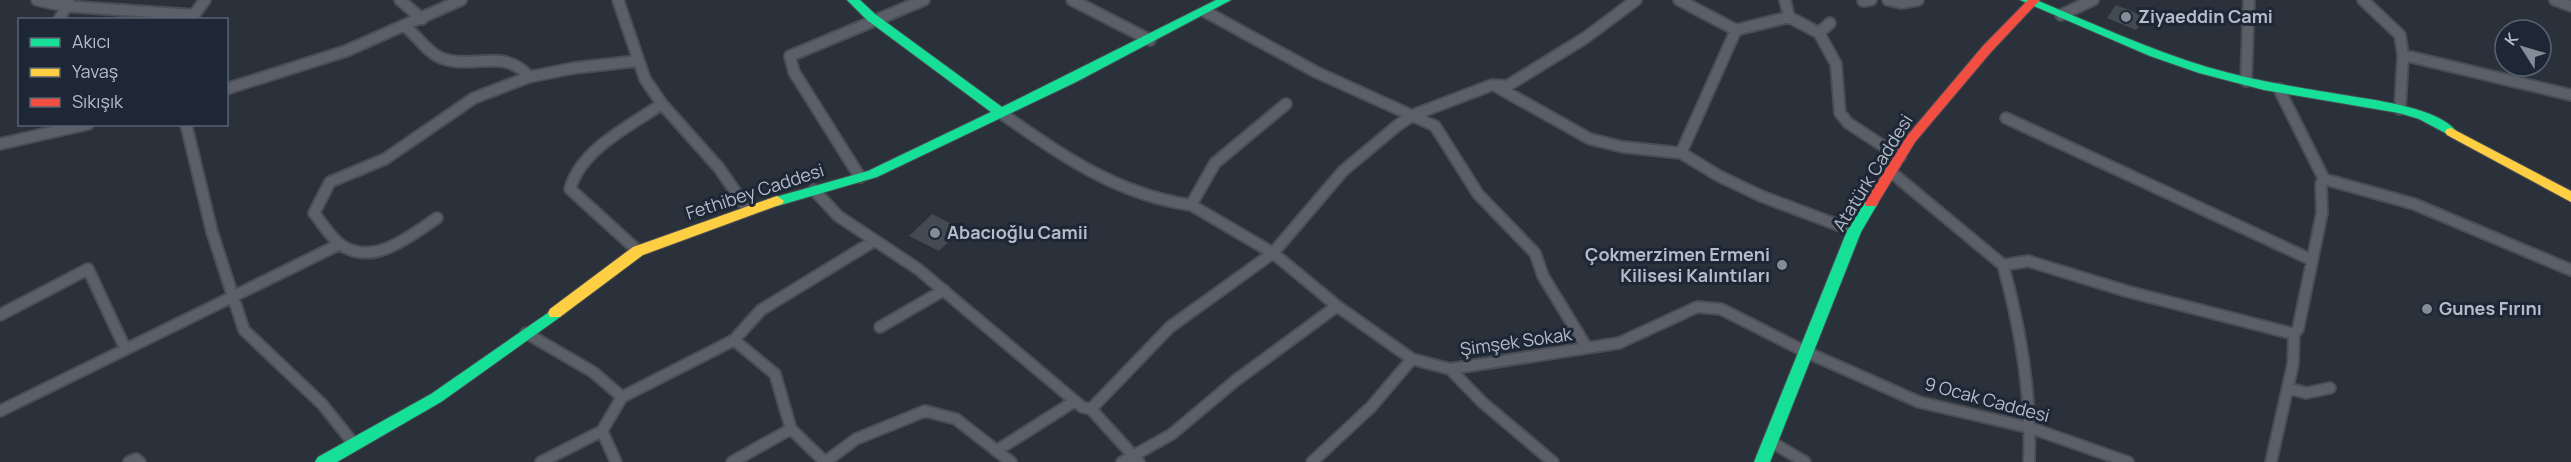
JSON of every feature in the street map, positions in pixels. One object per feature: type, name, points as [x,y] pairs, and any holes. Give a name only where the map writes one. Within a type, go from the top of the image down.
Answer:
[{"type":"street","points":[[37,0],[192,17],[205,0]]},
{"type":"street","points":[[400,0],[422,19]]},
{"type":"street","points":[[228,88],[323,60],[406,27],[461,0]]},
{"type":"street","points":[[618,0],[637,61],[662,104],[720,168],[748,210]]},
{"type":"street","points":[[853,0],[878,22],[1052,148],[1130,191],[1167,203],[1191,205],[1215,163],[1286,104]]},
{"type":"street","points":[[860,177],[789,60],[790,56],[878,22],[924,0]]},
{"type":"street","points":[[1072,0],[1150,40]]},
{"type":"street","name":"Fethibey Caddesi","points":[[323,462],[436,398],[638,251],[748,210],[860,177],[1001,113],[1206,12],[1225,0]]},
{"type":"street","points":[[1091,409],[1170,327],[1273,253],[1343,171],[1413,115],[1492,85],[1507,86],[1585,38],[1636,0]]},
{"type":"street","points":[[1679,0],[1736,30],[1789,17],[1819,33],[1836,64],[1840,113],[1848,123],[1900,157]]},
{"type":"street","points":[[1785,0],[1789,17]]},
{"type":"street","points":[[1888,0],[1901,3],[1918,0]]},
{"type":"street","points":[[2061,15],[2093,0]]},
{"type":"street","points":[[2246,81],[2249,0]]},
{"type":"street","points":[[2363,0],[2400,35],[2403,55],[2400,109]]},
{"type":"street","points":[[2555,0],[2571,6]]},
{"type":"street","points":[[2030,1],[2154,53],[2246,81],[2279,89],[2400,109],[2444,125],[2528,176],[2571,196]]},
{"type":"street","name":"Atatürk Caddesi","points":[[1762,462],[1854,231],[1919,130],[2030,1]]},
{"type":"street","points":[[60,18],[67,3]]},
{"type":"street","points":[[1206,12],[1316,72],[1435,126],[1478,194],[1535,253],[1543,276],[1587,348]]},
{"type":"street","points":[[1819,33],[1830,23]]},
{"type":"street","points":[[406,27],[425,47],[444,59],[512,62],[524,67],[529,77]]},
{"type":"street","points":[[1681,153],[1736,35],[1736,30]]},
{"type":"street","points":[[2403,55],[2571,95]]},
{"type":"street","points":[[437,218],[372,254],[358,254],[340,244],[314,213],[330,182],[385,159],[474,98],[529,77],[574,68],[637,61]]},
{"type":"street","points":[[1492,85],[1590,139],[1623,147],[1681,153],[1719,176],[1761,196],[1854,231]]},
{"type":"street","points":[[2279,89],[2324,179],[2414,204],[2571,270]]},
{"type":"street","points":[[638,251],[570,189],[570,181],[586,159],[662,104]]},
{"type":"street","points":[[2006,118],[2312,260]]},
{"type":"street","points":[[0,144],[68,126]]},
{"type":"street","points":[[186,126],[212,232],[244,330],[322,404],[354,444]]},
{"type":"street","points":[[1890,172],[2003,265],[2021,329],[2031,428],[2029,462]]},
{"type":"street","points":[[2271,462],[2293,364],[2294,334],[2298,329],[2322,213],[2321,184],[2324,179]]},
{"type":"street","points":[[814,190],[838,216],[918,269],[1075,401],[1091,409],[1137,458]]},
{"type":"street","name":"Şimşek Sokak","points":[[1191,205],[1273,253],[1337,306],[1412,359],[1450,369],[1619,343],[1697,308],[1721,309],[1806,352]]},
{"type":"street","points":[[541,462],[602,431],[622,397],[734,340],[760,310],[874,241]]},
{"type":"street","points":[[0,411],[340,244]]},
{"type":"street","points":[[2003,265],[2028,261],[2126,291],[2294,334]]},
{"type":"street","points":[[0,315],[88,269],[125,348]]},
{"type":"street","points":[[880,327],[944,290]]},
{"type":"street","points":[[1122,462],[1137,458],[1172,434],[1235,381],[1337,306]]},
{"type":"street","points":[[526,333],[593,372],[622,397]]},
{"type":"street","points":[[734,340],[775,374],[791,429],[825,462],[856,439],[925,411],[956,419],[1011,462]]},
{"type":"street","name":"9 Ocak Caddesi","points":[[1806,352],[1919,402],[2031,428],[2128,462]]},
{"type":"street","points":[[1312,462],[1371,407],[1412,359]]},
{"type":"street","points":[[1450,369],[1482,402],[1553,462]]},
{"type":"street","points":[[2288,388],[2306,393],[2330,388]]},
{"type":"street","points":[[996,451],[1075,401]]},
{"type":"street","points":[[732,462],[791,429]]},
{"type":"street","points":[[602,431],[616,462]]},
{"type":"street","points":[[1770,441],[1805,462]]},
{"type":"street","points":[[129,462],[136,459],[140,462]]},
{"type":"building","name":"Ziyaeddin Cami","points":[[2116,5],[2146,17],[2136,30],[2107,18]]},
{"type":"building","name":"Abacıoğlu Camii","points":[[932,214],[962,229],[939,251],[909,236]]},
{"type":"traffic: fast","points":[[853,0],[871,17],[1001,113]]},
{"type":"traffic: fast","points":[[777,201],[872,174],[1072,79],[1225,0]]},
{"type":"traffic: fast","points":[[2026,0],[2154,53],[2203,70],[2264,86],[2400,109],[2423,116],[2451,132]]},
{"type":"traffic: fast","points":[[1762,462],[1854,231],[1871,203]]},
{"type":"traffic: fast","points":[[323,462],[436,398],[555,313]]},
{"type":"traffic: slow","points":[[2451,132],[2571,197]]},
{"type":"traffic: slow","points":[[555,313],[638,251],[777,201]]},
{"type":"traffic: jam","points":[[1871,203],[1911,139],[1987,49],[2034,0]]},
{"type":"place","name":"Ziyaeddin Cami","points":[[2126,17]]},
{"type":"place","name":"Abacıoğlu Camii","points":[[935,233]]},
{"type":"place","name":"Çokmerzimen Ermeni Kilisesi Kalıntıları","points":[[1782,265]]},
{"type":"place","name":"Gunes Fırını","points":[[2427,309]]}]
